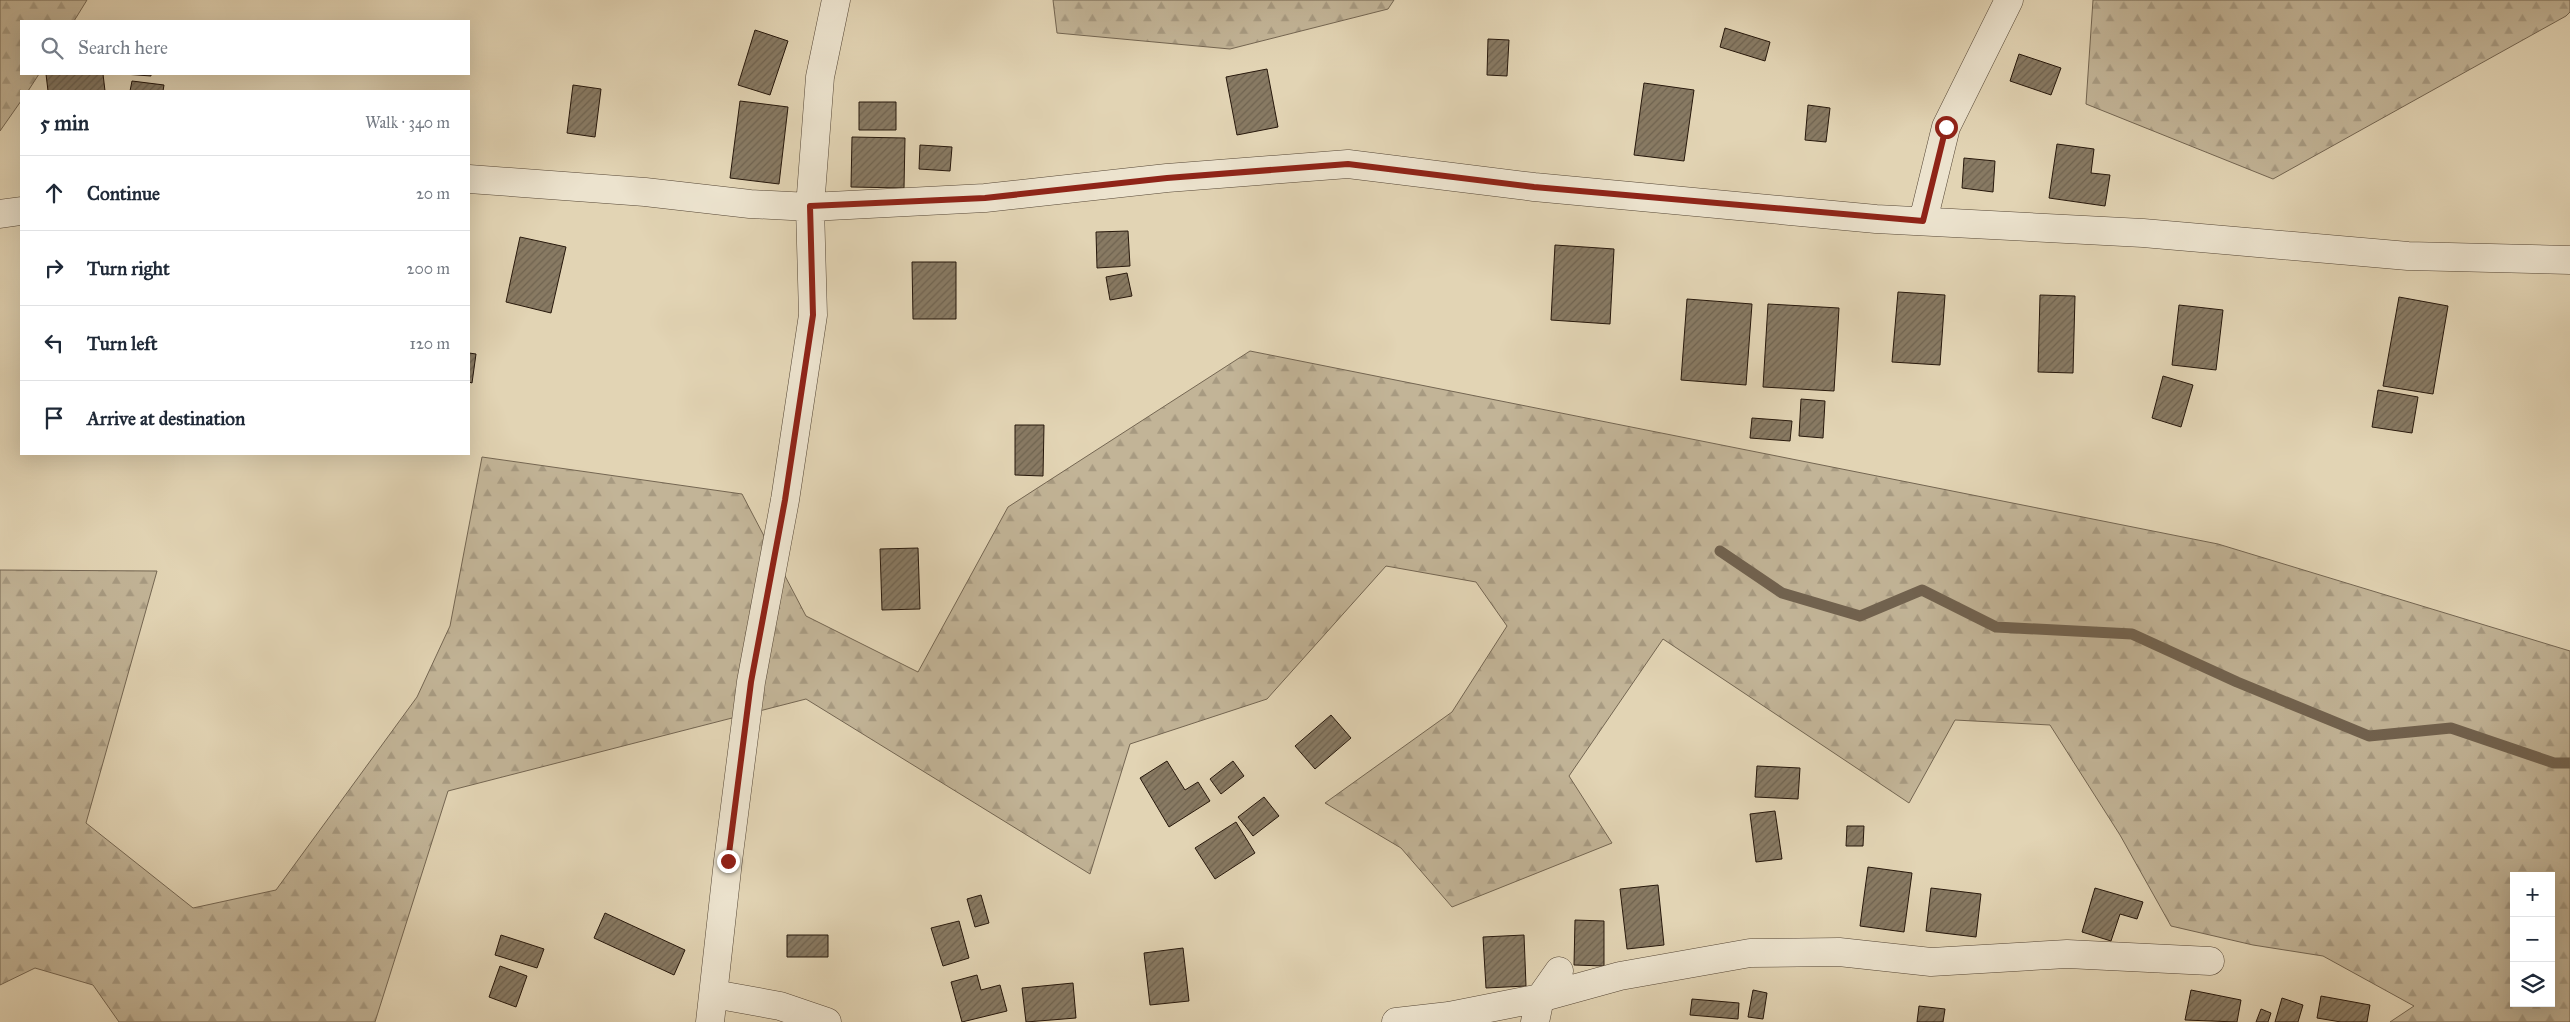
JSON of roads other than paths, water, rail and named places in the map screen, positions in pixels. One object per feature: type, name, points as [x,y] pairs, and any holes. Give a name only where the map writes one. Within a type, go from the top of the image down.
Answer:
[{"type":"street","points":[[710,1022],[751,682],[785,500],[813,315],[810,206],[820,77],[836,0]]},
{"type":"street","points":[[1923,221],[1946,127],[2009,0]]},
{"type":"street","points":[[470,180],[645,192],[750,204],[810,206],[985,198],[1167,178],[1348,164],[1534,187],[1923,221],[2143,233],[2408,256],[2570,260]]},
{"type":"street","points":[[0,214],[20,211]]},
{"type":"street","points":[[1396,1022],[1537,1010],[1620,976],[1750,953],[1839,952],[1931,962],[2067,954],[2210,961]]},
{"type":"street","points":[[1537,1010],[1558,971]]},
{"type":"street","points":[[714,994],[780,1006],[827,1022]]},
{"type":"waterway","points":[[1720,551],[1782,593],[1860,616],[1922,590],[1996,627],[2132,634],[2237,682],[2369,736],[2451,728],[2554,763],[2570,763]]}]
